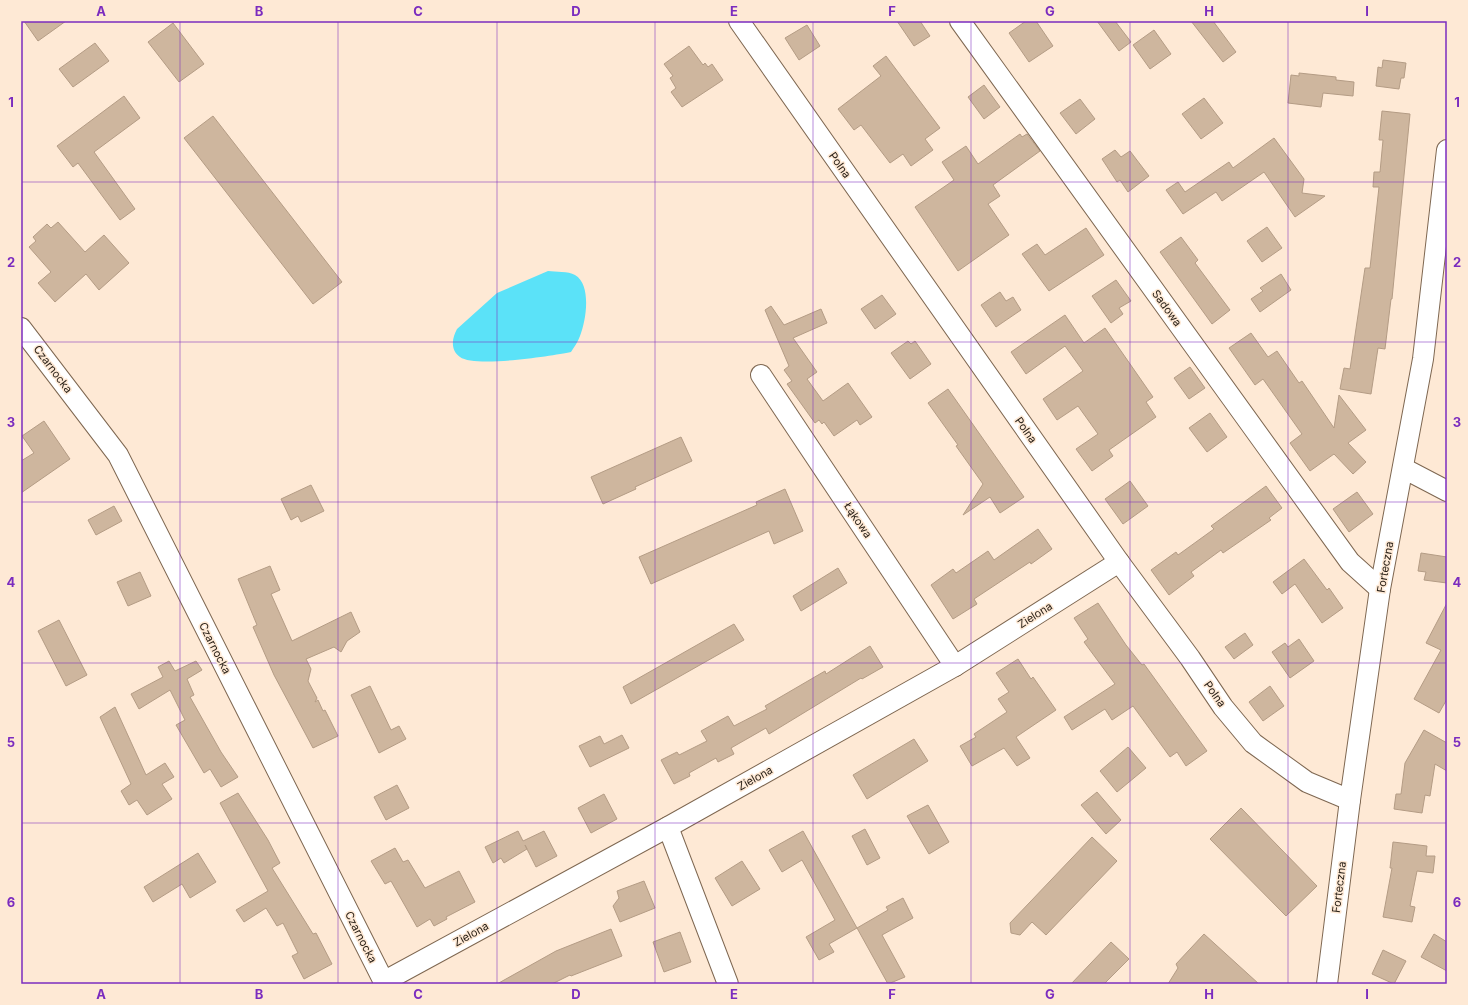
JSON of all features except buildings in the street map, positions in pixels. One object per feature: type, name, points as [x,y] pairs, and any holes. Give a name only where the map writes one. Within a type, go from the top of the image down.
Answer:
[{"type":"street","name":"Polna","points":[[739,21],[1119,562],[1190,658],[1223,707],[1253,743],[1307,782],[1350,800]]},
{"type":"street","name":"Sadowa","points":[[960,21],[1350,562],[1380,589]]},
{"type":"street","name":"Forteczna","points":[[1327,984],[1350,800],[1380,589],[1423,359],[1447,150]]},
{"type":"street","name":"Czarnocka","points":[[21,328],[118,455],[384,983]]},
{"type":"street","name":"Łąkowa","points":[[761,375],[955,666]]},
{"type":"street","points":[[1403,468],[1447,491]]},
{"type":"street","name":"Zielona","points":[[384,983],[668,827],[955,666],[1119,562]]},
{"type":"street","points":[[668,827],[728,984]]},
{"type":"water","points":[[548,271],[565,272],[575,275],[584,287],[586,295],[586,313],[579,338],[571,352],[496,361],[468,360],[457,354],[453,344],[457,329],[497,293]]}]
